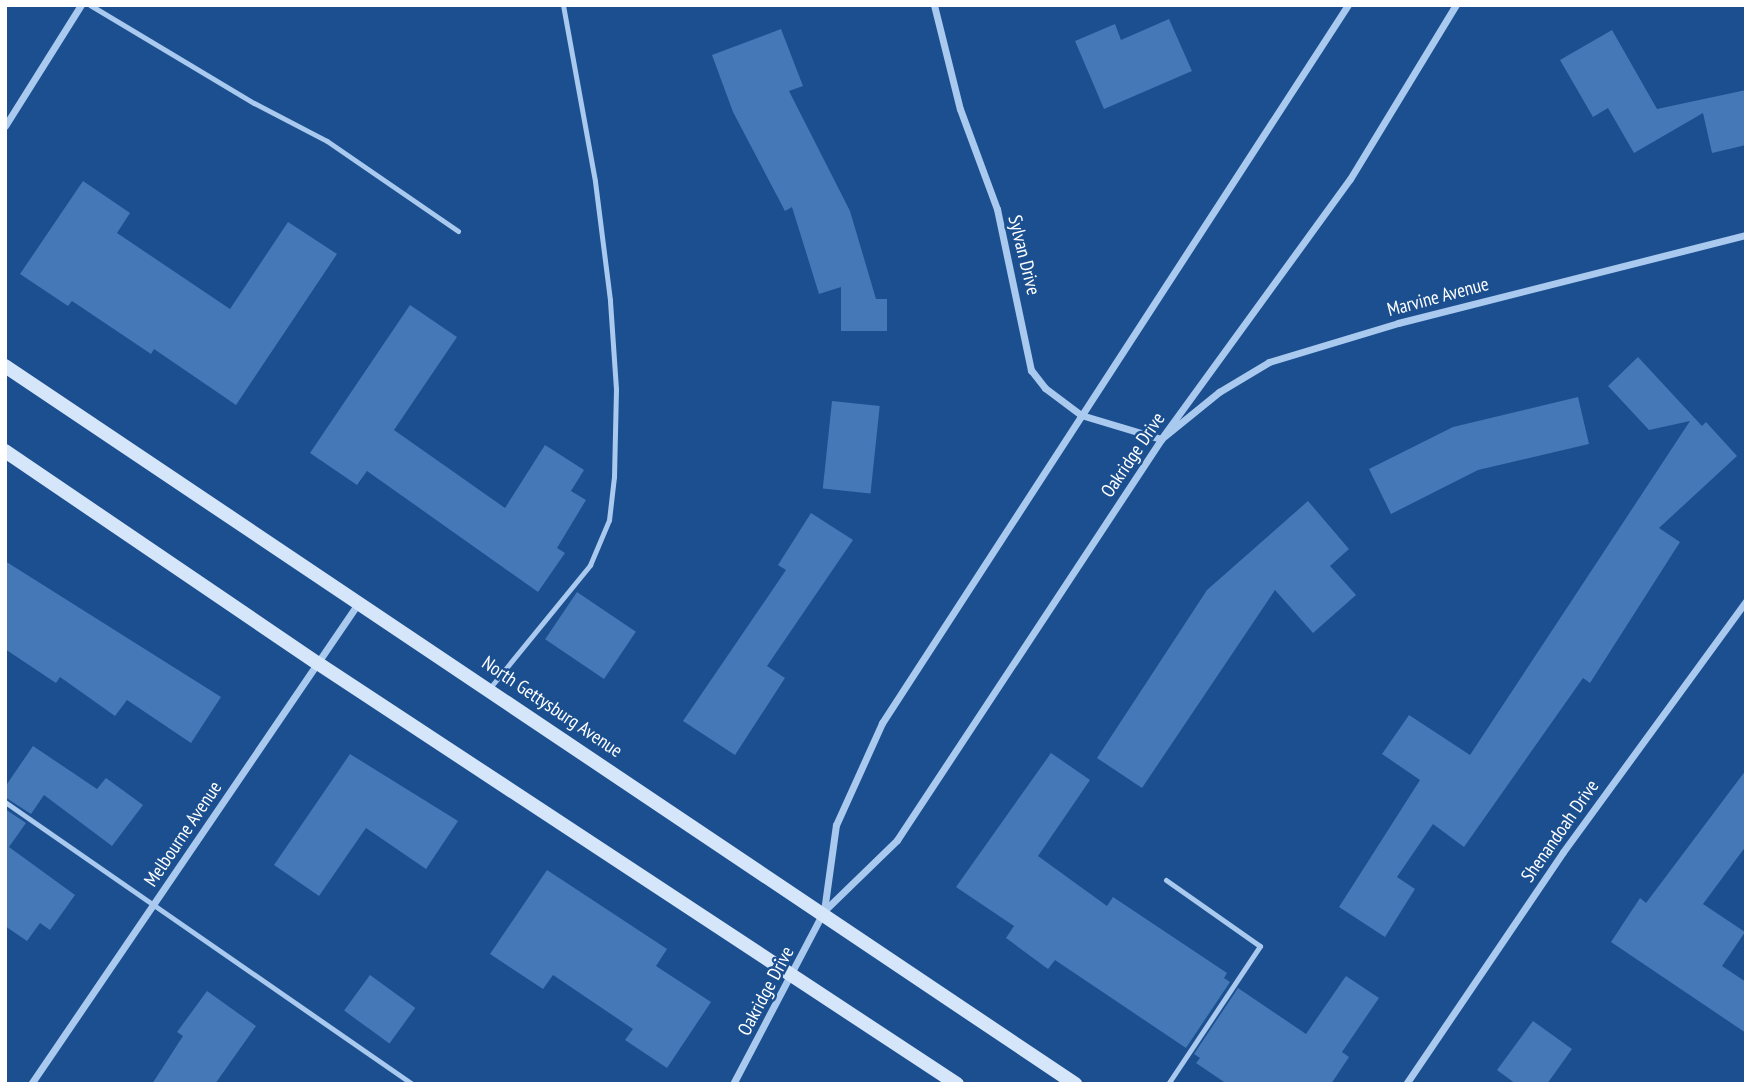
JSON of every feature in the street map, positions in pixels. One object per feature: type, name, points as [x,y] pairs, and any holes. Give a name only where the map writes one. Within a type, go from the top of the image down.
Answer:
[{"type":"main road","name":"North Gettysburg Avenue","points":[[5,366],[824,911],[1075,1084]]},
{"type":"main road","points":[[5,451],[319,664],[794,973],[957,1084]]},
{"type":"street","points":[[5,126],[81,5]]},
{"type":"street","name":"Sylvan Drive","points":[[934,5],[960,109],[997,209],[1031,370],[1045,388],[1081,415],[1161,439]]},
{"type":"street","name":"Oakridge Drive","points":[[733,1084],[794,973],[824,911],[836,825],[882,723],[1348,5]]},
{"type":"street","name":"Oakridge Drive","points":[[824,911],[897,840],[1161,439],[1350,179],[1456,5]]},
{"type":"street","name":"Marvine Avenue","points":[[1161,439],[1219,392],[1269,362],[1398,323],[1746,235]]},
{"type":"street","name":"Shenandoah Drive","points":[[1406,1084],[1563,852],[1746,601]]},
{"type":"street","name":"Melbourne Avenue","points":[[31,1084],[359,602]]},
{"type":"lane","points":[[90,5],[254,103],[327,141],[458,232]]},
{"type":"lane","points":[[489,689],[590,565],[609,520],[614,477],[616,389],[610,300],[595,181],[563,5]]},
{"type":"lane","points":[[5,802],[155,902],[412,1084]]},
{"type":"lane","points":[[1166,880],[1260,946],[1168,1084]]},
{"type":"building","points":[[1169,19],[1192,71],[1104,109],[1075,41],[1115,24],[1121,40]]},
{"type":"building","points":[[781,29],[803,86],[789,91],[850,211],[876,299],[887,299],[887,331],[841,331],[841,287],[819,294],[792,207],[785,211],[733,112],[712,55]]},
{"type":"building","points":[[1612,30],[1657,109],[1746,90],[1746,145],[1712,153],[1703,113],[1634,153],[1608,108],[1593,117],[1560,60]]},
{"type":"building","points":[[83,181],[130,213],[117,233],[230,309],[288,222],[337,254],[236,405],[154,349],[151,354],[72,301],[68,306],[20,274]]},
{"type":"building","points":[[410,305],[457,337],[394,430],[505,508],[545,445],[584,470],[571,491],[586,500],[557,548],[565,553],[538,592],[367,471],[357,485],[310,453]]},
{"type":"building","points":[[1638,357],[1702,426],[1706,422],[1737,456],[1659,528],[1680,542],[1590,683],[1583,678],[1464,847],[1433,824],[1397,877],[1415,889],[1385,937],[1339,907],[1420,780],[1382,754],[1409,715],[1470,755],[1690,421],[1649,430],[1608,386]]},
{"type":"building","points":[[1578,397],[1589,444],[1478,470],[1391,514],[1369,469],[1453,427]]},
{"type":"building","points":[[832,401],[880,406],[871,494],[823,489]]},
{"type":"building","points":[[1308,501],[1349,549],[1330,566],[1356,595],[1313,633],[1275,590],[1142,788],[1097,758],[1207,590]]},
{"type":"building","points":[[811,513],[853,540],[767,666],[785,678],[735,755],[683,721],[786,570],[778,565]]},
{"type":"building","points":[[5,561],[221,697],[191,743],[127,700],[115,716],[60,677],[56,683],[5,649]]},
{"type":"building","points":[[577,592],[636,632],[604,679],[545,639]]},
{"type":"building","points":[[33,746],[97,789],[106,778],[143,805],[112,846],[44,795],[31,814],[5,797],[5,787]]},
{"type":"building","points":[[1051,753],[1090,780],[1038,856],[1107,906],[1113,897],[1227,973],[1224,978],[1230,982],[1186,1048],[1055,960],[1048,969],[1006,938],[1014,926],[956,887]]},
{"type":"building","points":[[350,754],[458,821],[426,869],[366,828],[319,896],[274,865]]},
{"type":"building","points":[[1746,770],[1746,846],[1703,904],[1745,932],[1722,966],[1746,982],[1746,1033],[1611,942],[1640,898],[1646,903]]},
{"type":"building","points":[[5,809],[26,823],[9,847],[75,895],[50,930],[40,923],[27,941],[5,926]]},
{"type":"building","points":[[547,870],[667,949],[656,966],[711,1002],[667,1068],[625,1040],[633,1029],[553,975],[543,989],[490,954]]},
{"type":"building","points":[[370,975],[415,1008],[389,1044],[344,1011]]},
{"type":"building","points":[[1346,976],[1379,998],[1342,1052],[1349,1057],[1331,1084],[1227,1084],[1196,1063],[1200,1058],[1194,1054],[1238,988],[1306,1034]]},
{"type":"building","points":[[207,991],[256,1026],[215,1084],[152,1084],[183,1036],[177,1032]]},
{"type":"building","points":[[1533,1021],[1572,1049],[1547,1084],[1516,1084],[1497,1070]]}]
